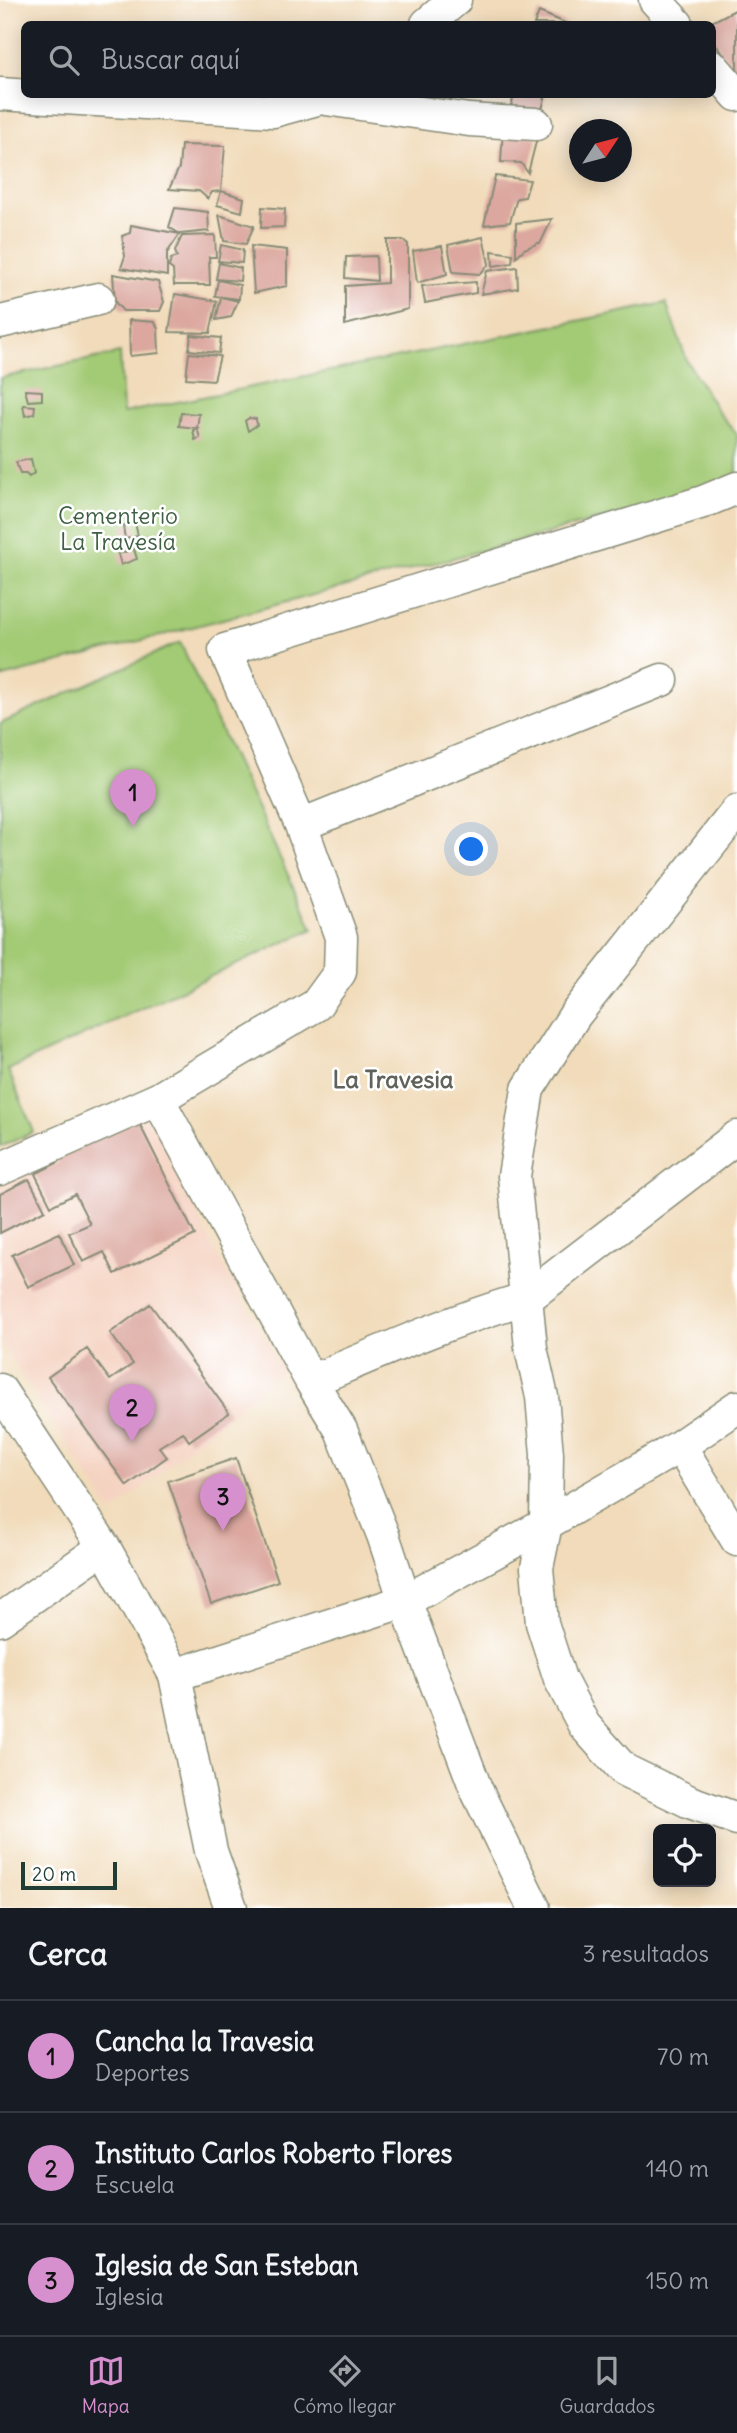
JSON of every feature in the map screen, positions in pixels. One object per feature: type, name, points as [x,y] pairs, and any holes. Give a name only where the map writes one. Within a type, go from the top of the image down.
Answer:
[{"type":"street","points":[[430,21],[455,0]]},
{"type":"street","points":[[655,0],[674,21]]},
{"type":"street","points":[[716,71],[737,95]]},
{"type":"street","points":[[0,94],[21,95]]},
{"type":"street","points":[[64,98],[273,111],[326,98]]},
{"type":"street","points":[[336,98],[469,120],[536,124]]},
{"type":"street","points":[[0,322],[98,299]]},
{"type":"street","points":[[0,1169],[158,1099],[316,1005],[341,972],[341,937],[301,825],[225,650],[703,502],[737,488]]},
{"type":"street","points":[[301,825],[662,680]]},
{"type":"street","points":[[737,811],[575,1015],[528,1089],[514,1176],[531,1348],[542,1397],[548,1454],[546,1524],[537,1568],[542,1623],[561,1679],[584,1725],[624,1770],[690,1802],[737,1819]]},
{"type":"street","points":[[158,1099],[346,1441],[475,1789],[534,1908]]},
{"type":"street","points":[[311,1381],[423,1334],[527,1298],[737,1138]]},
{"type":"street","points":[[0,1390],[104,1547],[175,1675],[211,1851],[231,1908]]},
{"type":"street","points":[[175,1675],[405,1601],[546,1524],[680,1446],[737,1407]]},
{"type":"street","points":[[680,1446],[737,1541]]},
{"type":"street","points":[[0,1620],[104,1547]]},
{"type":"shaded area","points":[[151,1115],[214,1250],[283,1370],[112,1513],[0,1341],[0,1188]]},
{"type":"green space","name":"Cementerio La Travesía","points":[[666,303],[687,361],[719,413],[737,434],[737,483],[0,678],[0,378],[120,353],[123,413]]},
{"type":"green space","points":[[180,642],[313,929],[8,1070],[34,1132],[0,1147],[0,724]]},
{"type":"building","points":[[737,9],[737,73],[716,44],[716,21],[714,21]]},
{"type":"building","points":[[539,12],[561,21],[535,21]]},
{"type":"building","points":[[413,98],[450,98],[450,101],[412,105]]},
{"type":"building","points":[[514,98],[545,98],[539,121],[507,117]]},
{"type":"building","points":[[503,129],[537,138],[528,173],[521,163],[501,162]]},
{"type":"building","points":[[181,145],[225,146],[221,191],[212,192],[208,199],[199,191],[169,189],[179,168]]},
{"type":"building","points":[[495,176],[530,180],[525,197],[517,198],[510,222],[484,225]]},
{"type":"building","points":[[221,191],[244,198],[242,212],[217,205]]},
{"type":"building","points":[[262,207],[285,209],[284,227],[261,228]]},
{"type":"building","points":[[175,208],[208,212],[209,231],[180,234],[169,227]]},
{"type":"building","points":[[219,215],[254,226],[246,244],[224,241]]},
{"type":"building","points":[[552,219],[541,242],[524,249],[516,257],[516,223]]},
{"type":"building","points":[[131,225],[180,234],[167,253],[167,276],[121,268],[125,256],[122,236],[130,233]]},
{"type":"building","points":[[215,235],[216,257],[209,257],[210,285],[174,285],[173,270],[169,267],[171,259],[177,257],[175,251],[182,236]]},
{"type":"building","points":[[483,237],[489,264],[480,274],[453,272],[448,245]]},
{"type":"building","points":[[387,240],[403,240],[408,244],[408,309],[345,325],[345,286],[387,283]]},
{"type":"building","points":[[221,245],[243,250],[242,263],[218,261]]},
{"type":"building","points":[[251,246],[287,250],[287,286],[254,293]]},
{"type":"building","points":[[442,246],[447,274],[417,283],[413,251]]},
{"type":"building","points":[[492,251],[513,254],[512,263],[493,266]]},
{"type":"building","points":[[376,256],[377,281],[345,278],[346,257]]},
{"type":"building","points":[[219,263],[241,268],[240,281],[216,279]]},
{"type":"building","points":[[517,267],[518,288],[481,294],[487,271]]},
{"type":"building","points":[[113,274],[158,282],[164,302],[160,311],[123,311],[115,302]]},
{"type":"building","points":[[218,280],[240,285],[239,299],[215,296]]},
{"type":"building","points":[[476,282],[476,293],[425,303],[422,286]]},
{"type":"building","points":[[175,294],[217,301],[210,333],[169,332]]},
{"type":"building","points":[[221,297],[238,301],[231,317],[216,320]]},
{"type":"building","points":[[129,320],[155,322],[159,353],[130,356]]},
{"type":"building","points":[[191,335],[221,338],[219,353],[189,350]]},
{"type":"building","points":[[189,353],[220,356],[214,380],[186,378]]},
{"type":"building","points":[[25,390],[42,391],[42,400],[28,401]]},
{"type":"building","points":[[23,405],[35,406],[34,414],[25,416]]},
{"type":"building","points":[[181,413],[199,414],[197,428],[179,426]]},
{"type":"building","points":[[249,418],[256,419],[257,425],[248,431],[245,421]]},
{"type":"building","points":[[197,428],[200,438],[195,440],[193,430]]},
{"type":"building","points":[[31,459],[34,473],[29,477],[20,474],[16,462]]},
{"type":"building","points":[[135,523],[138,536],[125,539],[123,526]]},
{"type":"building","points":[[134,549],[137,559],[121,565],[118,554]]},
{"type":"building","points":[[137,1119],[195,1235],[115,1274],[104,1252],[83,1262],[69,1233],[90,1224],[75,1194],[51,1206],[35,1174],[59,1162],[58,1158]]},
{"type":"building","points":[[29,1179],[45,1210],[0,1233],[0,1194]]},
{"type":"building","points":[[59,1233],[74,1265],[28,1287],[12,1255]]},
{"type":"building","points":[[150,1304],[229,1413],[189,1441],[183,1432],[159,1447],[167,1457],[127,1486],[48,1377],[87,1349],[110,1380],[133,1364],[110,1333]]},
{"type":"building","points":[[236,1458],[278,1581],[211,1604],[168,1481]]},
{"type":"place","name":"Cancha la Travesia","points":[[133,827]]},
{"type":"place","name":"Instituto Carlos Roberto Flores","points":[[132,1442]]},
{"type":"place","name":"Iglesia de San Esteban","points":[[223,1531]]},
{"type":"district","name":"La Travesia","points":[[393,1079]]}]
